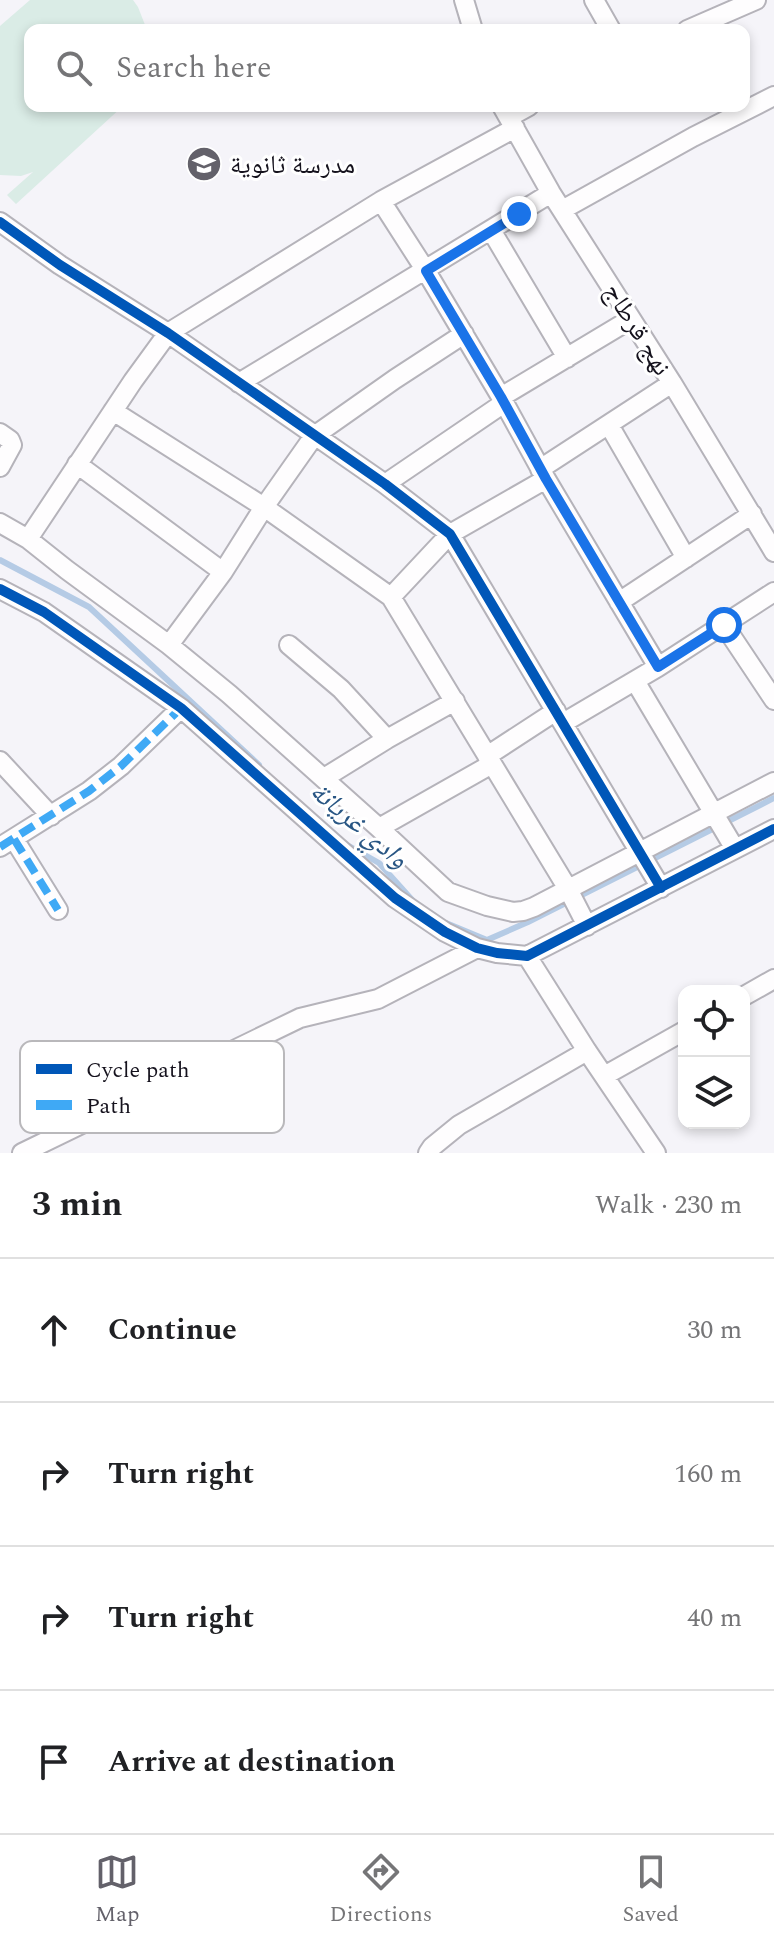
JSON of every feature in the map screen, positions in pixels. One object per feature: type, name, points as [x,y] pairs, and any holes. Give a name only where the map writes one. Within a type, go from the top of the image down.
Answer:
[{"type":"street","points":[[464,0],[471,24]]},
{"type":"street","points":[[594,0],[608,24]]},
{"type":"street","points":[[701,24],[756,0]]},
{"type":"street","points":[[750,108],[774,96]]},
{"type":"street","points":[[562,210],[742,112]]},
{"type":"street","points":[[28,539],[168,333],[381,201],[508,117]]},
{"type":"street","name":"نهج قرطاج","points":[[508,117],[551,193],[672,383],[774,552]]},
{"type":"street","points":[[239,383],[551,193]]},
{"type":"street","points":[[381,201],[464,334],[658,667]]},
{"type":"street","points":[[0,222],[60,265],[168,333],[385,484],[450,534],[661,888]]},
{"type":"street","points":[[491,230],[567,358]]},
{"type":"street","points":[[385,484],[503,400],[631,319]]},
{"type":"street","points":[[169,645],[223,572],[314,436],[464,334]]},
{"type":"street","points":[[391,597],[450,534],[543,474],[672,383]]},
{"type":"street","points":[[113,411],[264,507],[391,597],[568,889],[587,926]]},
{"type":"street","points":[[609,425],[686,558]]},
{"type":"street","points":[[0,433],[12,445],[0,467]]},
{"type":"street","points":[[77,464],[223,572]]},
{"type":"street","points":[[619,602],[752,514]]},
{"type":"street","points":[[0,523],[28,539],[229,694],[453,895],[513,912],[523,911],[774,782]]},
{"type":"street","points":[[0,589],[44,612],[181,708],[395,898],[445,932],[477,948],[527,956],[774,829]]},
{"type":"street","points":[[379,828],[560,717],[635,681],[774,592]]},
{"type":"street","points":[[724,625],[774,700]]},
{"type":"street","points":[[289,645],[341,689],[387,739]]},
{"type":"street","points":[[635,681],[735,849]]},
{"type":"street","points":[[324,778],[455,701]]},
{"type":"street","points":[[58,910],[7,843],[89,791],[121,766],[181,708]]},
{"type":"street","points":[[0,761],[51,816]]},
{"type":"street","points":[[253,1041],[300,1018],[378,999],[477,948]]},
{"type":"street","points":[[527,956],[656,1153]]},
{"type":"street","points":[[750,993],[774,979]]},
{"type":"street","points":[[604,1076],[678,1034]]},
{"type":"street","points":[[428,1153],[459,1125],[587,1051]]},
{"type":"street","points":[[22,1153],[63,1133]]},
{"type":"shaded area","points":[[30,0],[133,0],[145,24],[24,24],[24,112],[116,112],[16,204],[7,195],[33,172],[21,176],[0,175],[0,26]]},
{"type":"waterway","name":"وادي غريانة","points":[[0,560],[89,607],[259,765]]},
{"type":"waterway","name":"وادي غريانة","points":[[446,923],[487,940],[774,798]]},
{"type":"waterway","name":"وادي غريانة","points":[[347,845],[379,863],[414,902]]},
{"type":"marked path","points":[[0,847],[89,791],[121,766],[181,708]]},
{"type":"marked path","points":[[14,839],[58,910]]},
{"type":"cycle path","points":[[0,222],[60,265],[168,333],[385,484],[450,534],[661,888]]},
{"type":"cycle path","points":[[0,589],[44,612],[181,708],[395,898],[445,932],[477,948],[527,956],[774,829]]},
{"type":"place","name":"مدرسة ثانوية","points":[[204,164]]},
{"type":"route","points":[[519,214],[426,271],[658,667],[724,625]]}]
